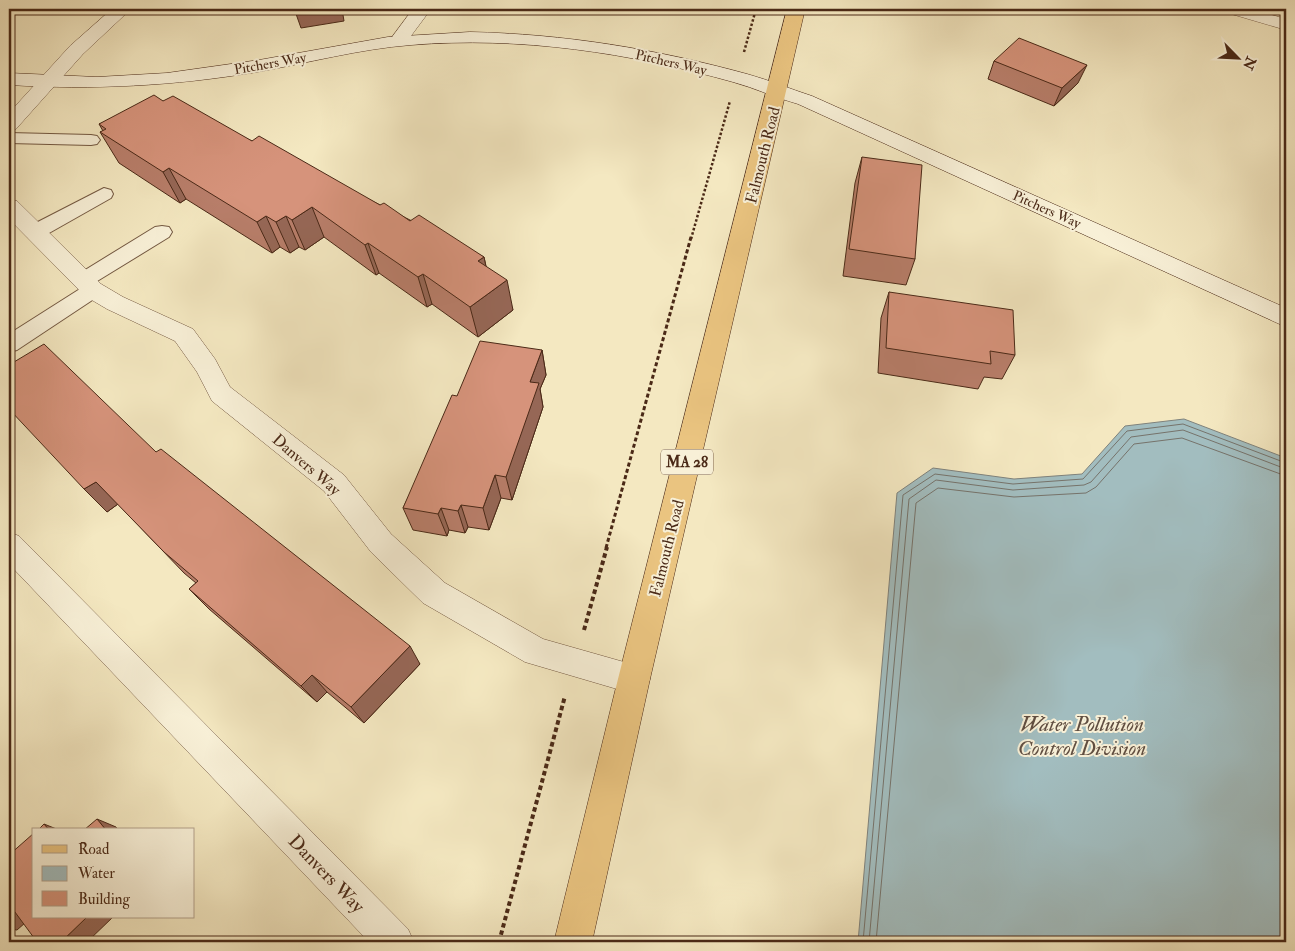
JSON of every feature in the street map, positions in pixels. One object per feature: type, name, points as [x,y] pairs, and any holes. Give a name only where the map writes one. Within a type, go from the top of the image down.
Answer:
[{"type":"main road","name":"Falmouth Road","points":[[573,942],[634,679],[796,9]]},
{"type":"street","points":[[9,125],[46,80],[99,27],[122,9]]},
{"type":"street","points":[[400,40],[422,9]]},
{"type":"street","points":[[1234,9],[1286,25]]},
{"type":"street","name":"Pitchers Way","points":[[9,79],[103,82],[178,76],[257,67],[400,40],[461,37],[545,41],[600,48],[694,66],[741,78],[777,92],[805,100],[1286,318]]},
{"type":"street","name":"Danvers Way","points":[[9,206],[88,285],[115,303],[184,335],[206,366],[221,394],[334,484],[381,543],[434,593],[536,652],[634,679]]},
{"type":"street","name":"Danvers Way","points":[[9,545],[395,942]]},
{"type":"lane","points":[[9,138],[91,140]]},
{"type":"lane","points":[[35,232],[104,194]]},
{"type":"lane","points":[[9,344],[162,232]]},
{"type":"path","points":[[742,58],[756,9]]},
{"type":"path","points":[[499,942],[574,662],[714,154],[732,96]]},
{"type":"water","name":"Water Pollution Control Division","points":[[1184,419],[1286,458],[1286,942],[858,942],[897,493],[933,468],[1014,479],[1082,474],[1125,426]]},
{"type":"building","points":[[295,9],[313,9],[295,11]]},
{"type":"building","points":[[1019,38],[1087,65],[1062,88],[994,61]]},
{"type":"building","points":[[154,95],[163,101],[173,96],[252,141],[259,136],[380,205],[384,203],[410,221],[419,215],[484,257],[478,261],[507,280],[470,307],[423,274],[418,277],[368,243],[365,245],[312,207],[292,220],[286,216],[276,222],[266,216],[257,222],[169,168],[163,172],[100,132],[106,129],[99,124]]},
{"type":"building","points":[[862,157],[922,165],[915,259],[849,249]]},
{"type":"building","points":[[889,292],[1013,310],[1015,355],[990,351],[991,364],[886,348]]},
{"type":"building","points":[[480,341],[542,350],[530,382],[539,383],[506,477],[495,475],[483,508],[461,505],[458,511],[441,508],[438,514],[403,508],[452,395],[457,396]]},
{"type":"building","points":[[44,344],[156,452],[161,449],[410,646],[351,707],[312,675],[301,686],[189,589],[198,581],[164,552],[96,482],[84,489],[9,409],[14,403],[9,398],[9,365]]},
{"type":"building","points":[[97,819],[104,828],[86,828]]},
{"type":"building","points":[[32,835],[32,918],[86,918],[61,942],[37,942],[12,908],[9,911],[9,855]]}]
